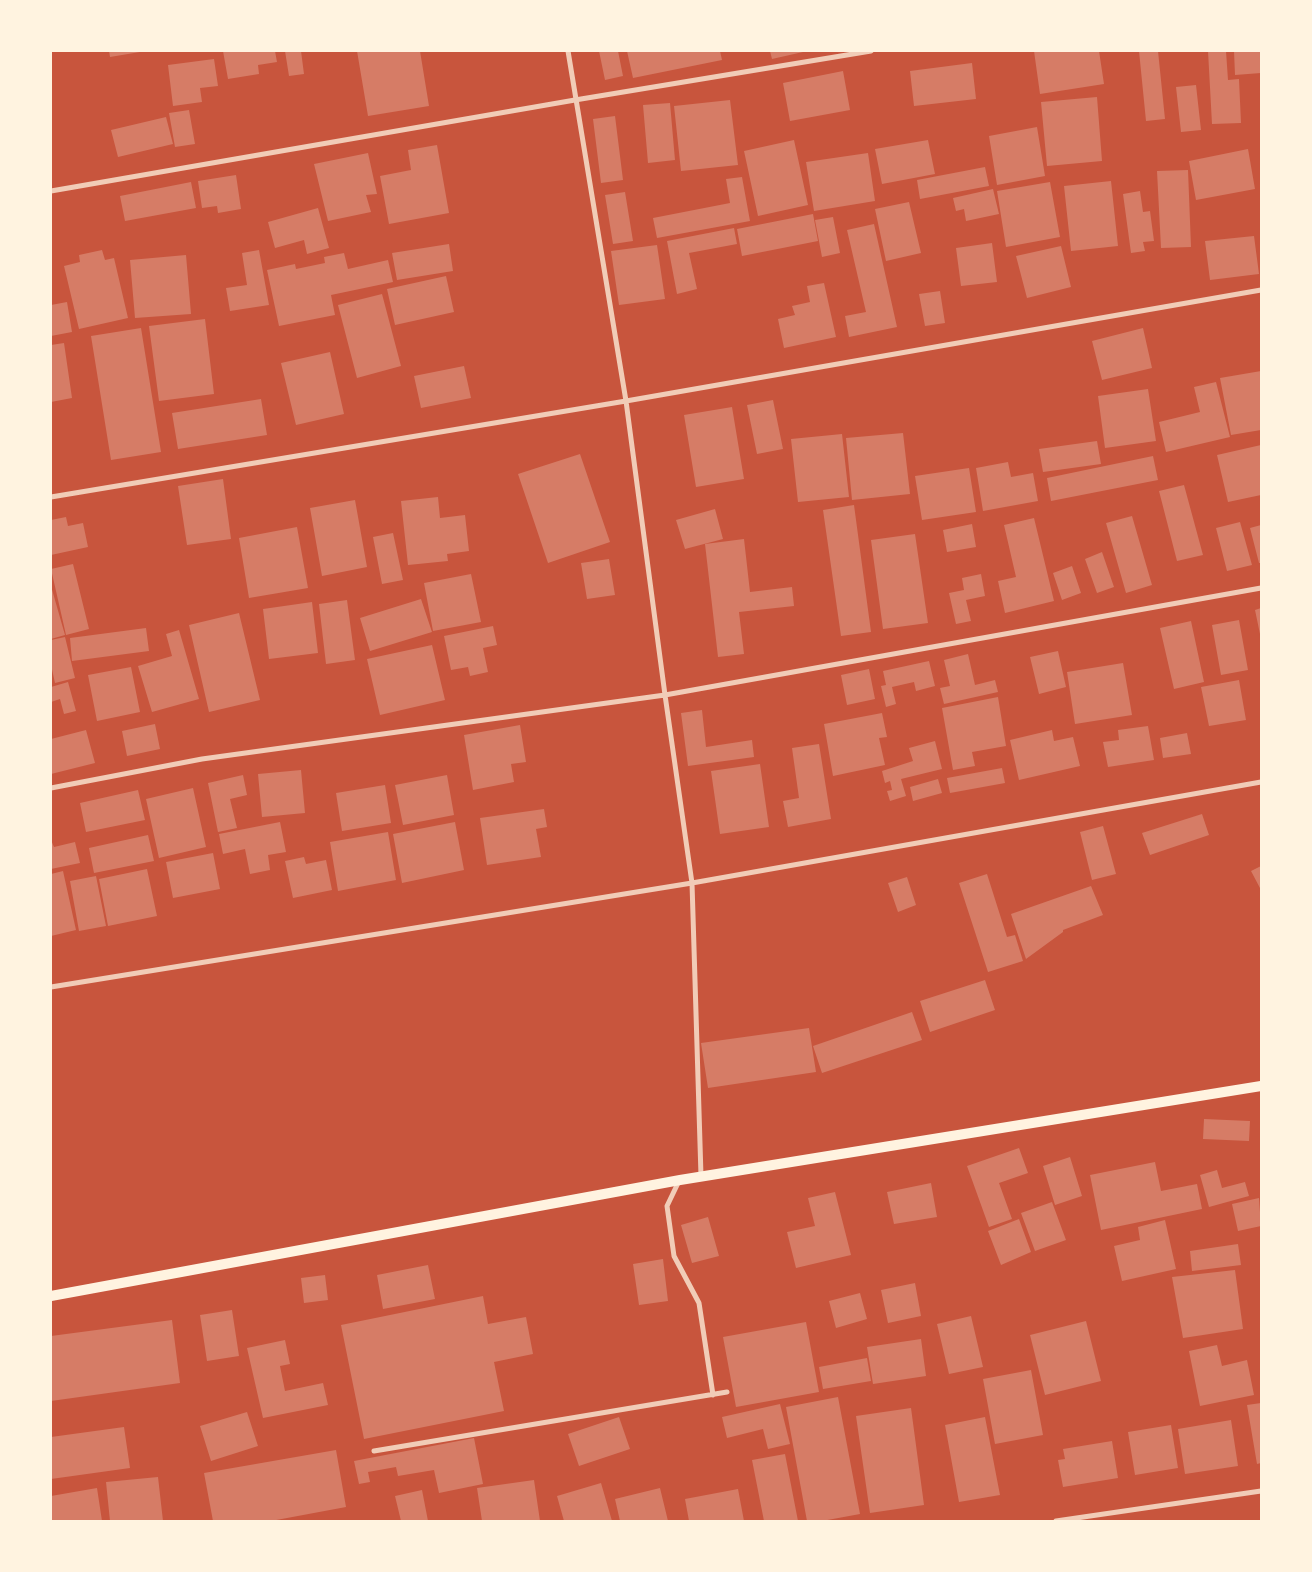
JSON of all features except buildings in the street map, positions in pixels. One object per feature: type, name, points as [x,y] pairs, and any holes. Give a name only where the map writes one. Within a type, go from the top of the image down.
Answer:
[{"type":"main road","points":[[51,1296],[701,1176],[1261,1086]]},
{"type":"street","points":[[568,51],[626,401],[664,695],[692,883],[701,1176]]},
{"type":"street","points":[[51,191],[575,100],[871,51]]},
{"type":"street","points":[[51,497],[626,401],[1261,290]]},
{"type":"street","points":[[51,788],[202,759],[664,695],[1261,588]]},
{"type":"street","points":[[51,987],[692,883],[1261,782]]},
{"type":"street","points":[[680,1180],[667,1206],[674,1256],[699,1303],[713,1395]]},
{"type":"street","points":[[374,1451],[727,1392]]},
{"type":"street","points":[[1056,1521],[1261,1491]]}]
